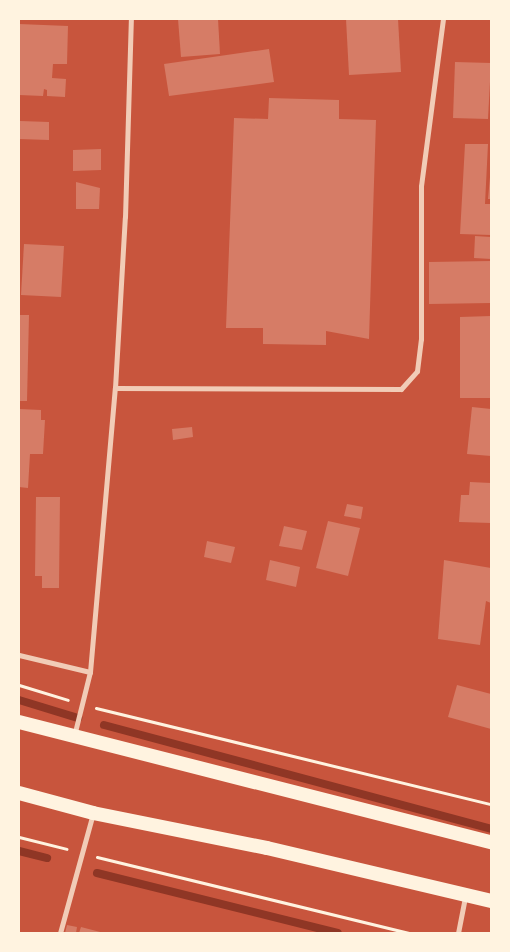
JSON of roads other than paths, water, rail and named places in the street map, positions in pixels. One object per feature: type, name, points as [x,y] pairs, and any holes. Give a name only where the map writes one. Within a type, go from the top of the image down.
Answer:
[{"type":"highway","points":[[19,722],[491,842]]},
{"type":"highway","points":[[19,793],[93,813],[267,848],[491,901]]},
{"type":"street","points":[[74,736],[90,672],[115,388],[125,216],[131,19]]},
{"type":"street","points":[[115,388],[402,389],[417,371],[421,339],[421,186],[443,19]]},
{"type":"street","points":[[19,655],[90,672]]},
{"type":"street","points":[[60,933],[84,853],[93,813]]},
{"type":"street","points":[[458,933],[466,894]]},
{"type":"waterway","points":[[19,700],[78,718]]},
{"type":"waterway","points":[[104,725],[491,829]]},
{"type":"waterway","points":[[19,851],[47,858]]},
{"type":"waterway","points":[[97,873],[338,933]]}]
